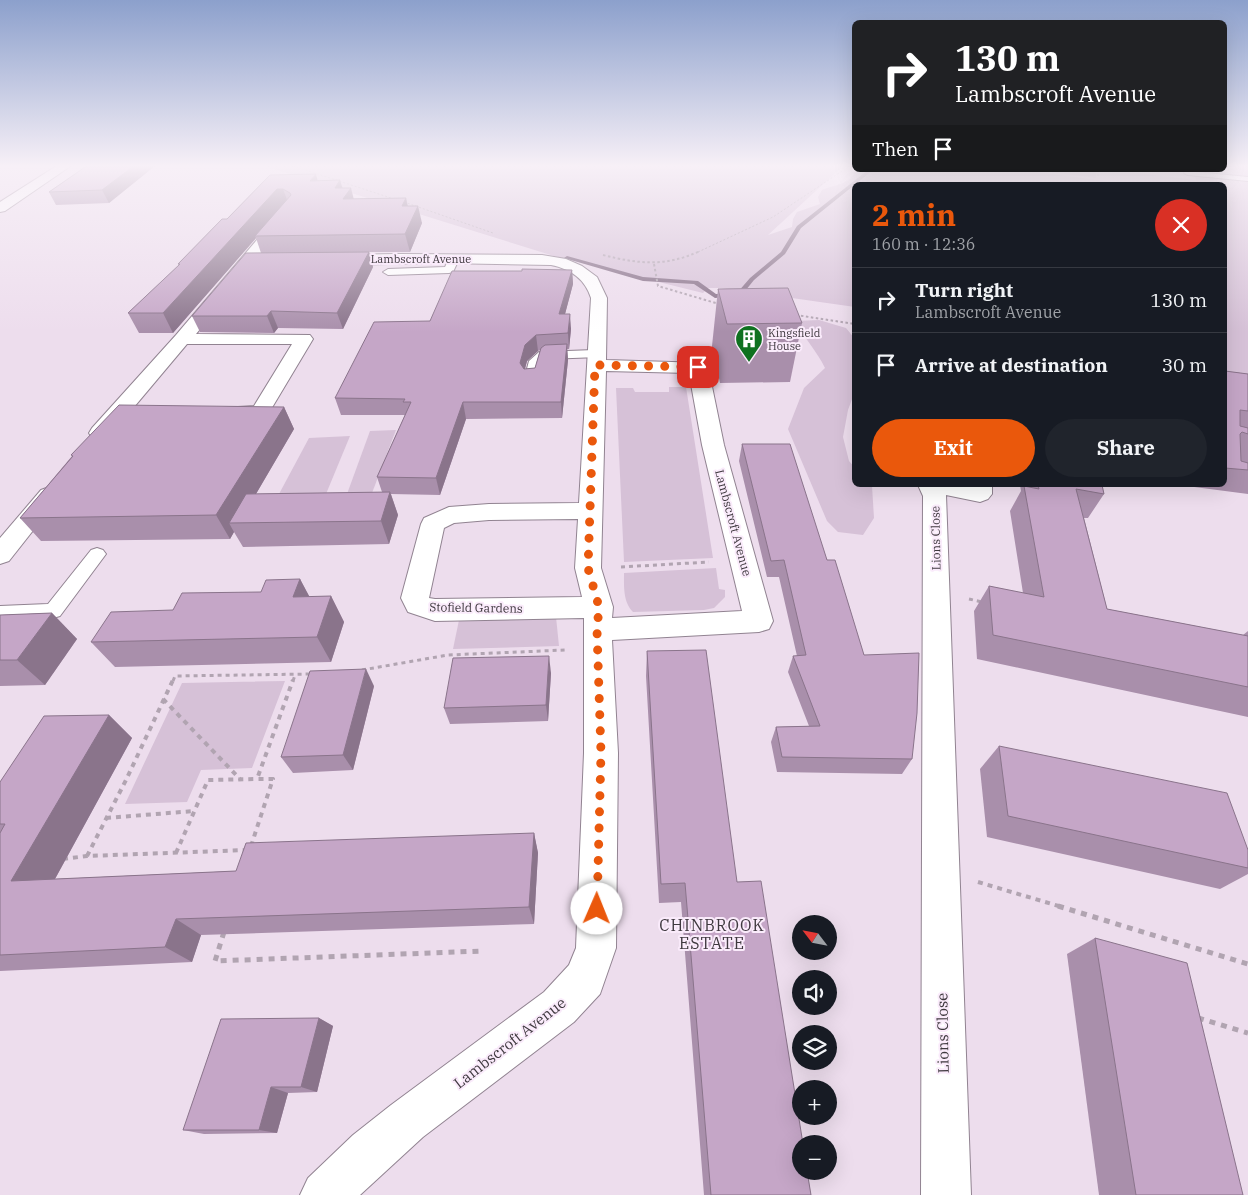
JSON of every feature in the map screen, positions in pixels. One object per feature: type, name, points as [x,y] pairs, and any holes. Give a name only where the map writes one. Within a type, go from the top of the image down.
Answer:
[{"type":"street","points":[[87,449],[280,221]]},
{"type":"street","name":"Lambscroft Avenue","points":[[307,260],[454,259],[550,261],[570,266],[588,276],[593,282],[599,298],[595,359],[588,568],[598,628],[601,753],[596,948],[585,979],[559,1007],[407,1121],[370,1152],[325,1195]]},
{"type":"street","points":[[248,261],[278,261]]},
{"type":"street","points":[[182,339],[304,339],[260,412],[213,412]]},
{"type":"street","name":"Lambscroft Avenue","points":[[595,359],[698,367],[713,445],[759,621],[598,628]]},
{"type":"street","points":[[118,411],[147,411]]},
{"type":"street","points":[[0,555],[62,479]]},
{"type":"street","name":"Lions Close","points":[[933,487],[935,496],[946,1195]]},
{"type":"street","name":"Lions Close","points":[[943,487],[980,494],[980,487]]},
{"type":"street","name":"Stofield Gardens","points":[[591,511],[498,512],[449,515],[433,524],[414,598],[418,605],[436,610],[598,628]]},
{"type":"lane","points":[[388,272],[450,270],[454,259]]},
{"type":"lane","points":[[531,380],[535,361],[543,355],[595,359]]},
{"type":"lane","points":[[0,613],[52,611],[97,554]]},
{"type":"path","points":[[455,221],[488,232]]},
{"type":"path","points":[[597,254],[635,263],[654,264],[696,253],[765,221]]},
{"type":"path","points":[[654,264],[658,286],[726,306]]},
{"type":"path","points":[[796,315],[852,324]]},
{"type":"path","points":[[588,568],[743,560]]},
{"type":"path","points":[[936,592],[985,603]]},
{"type":"path","points":[[358,670],[598,628]]},
{"type":"path","points":[[87,856],[175,676],[313,674]]},
{"type":"path","points":[[257,779],[295,675]]},
{"type":"path","points":[[163,699],[240,779]]},
{"type":"path","points":[[176,853],[208,780],[273,779],[248,858]]},
{"type":"path","points":[[106,818],[194,811]]},
{"type":"path","points":[[58,860],[87,856],[250,850]]},
{"type":"path","points":[[941,871],[1248,964]]},
{"type":"path","points":[[225,931],[215,961],[482,951]]},
{"type":"path","points":[[1194,1017],[1248,1033]]},
{"type":"shaded area","points":[[441,221],[783,221],[768,235],[792,227],[793,221],[852,221],[852,307],[721,288],[708,288],[703,293],[554,256]]},
{"type":"shaded area","points":[[1227,221],[1248,221],[1248,380],[1227,376]]},
{"type":"shaded area","points":[[819,320],[846,328],[852,335],[852,399],[843,437],[849,461],[852,464],[852,487],[872,487],[874,518],[863,535],[838,532],[827,521],[788,429],[804,388],[825,368],[795,321]]},
{"type":"shaded area","points":[[669,387],[686,387],[713,558],[624,562],[616,388],[633,388],[635,392],[669,392]]},
{"type":"shaded area","points":[[396,430],[372,493],[347,494],[370,431]]},
{"type":"shaded area","points":[[350,436],[326,494],[279,494],[309,438]]},
{"type":"shaded area","points":[[716,568],[719,589],[725,590],[725,597],[714,608],[704,610],[633,612],[627,604],[624,573]]},
{"type":"shaded area","points":[[556,617],[559,646],[453,649],[459,620]]},
{"type":"shaded area","points":[[285,681],[252,768],[201,770],[187,802],[125,804],[182,683]]},
{"type":"building","points":[[220,221],[248,221],[163,313],[128,313],[180,264],[178,264]]},
{"type":"building","points":[[268,221],[411,221],[405,234],[255,236]]},
{"type":"building","points":[[369,252],[337,313],[271,311],[267,316],[192,316],[246,253]]},
{"type":"building","points":[[522,269],[572,270],[559,314],[570,314],[568,333],[536,335],[525,345],[520,363],[524,369],[535,368],[541,348],[545,345],[567,344],[561,402],[463,402],[436,478],[377,477],[411,402],[403,402],[405,399],[335,398],[374,322],[430,321],[452,271],[522,271]]},
{"type":"building","points":[[788,288],[802,323],[727,324],[718,289]]},
{"type":"building","points":[[1227,371],[1248,374],[1248,411],[1240,410],[1240,426],[1248,428],[1248,434],[1242,432],[1240,434],[1241,461],[1248,463],[1248,470],[1227,468]]},
{"type":"building","points":[[119,405],[284,407],[216,515],[20,518],[73,456],[71,455]]},
{"type":"building","points":[[742,444],[790,444],[827,560],[835,560],[864,655],[919,653],[917,713],[912,759],[782,757],[776,727],[820,726],[793,656],[806,655],[784,560],[771,561]]},
{"type":"building","points":[[1024,487],[1039,489],[1038,487],[1102,487],[1104,494],[1076,489],[1107,609],[1248,636],[1248,687],[993,635],[989,586],[1044,597]]},
{"type":"building","points":[[390,492],[381,521],[229,523],[246,494]]},
{"type":"building","points":[[300,579],[293,597],[331,596],[317,637],[91,642],[111,612],[173,610],[182,593],[261,592],[266,580]]},
{"type":"building","points":[[52,613],[17,660],[0,660],[0,615]]},
{"type":"building","points":[[706,650],[737,882],[761,881],[793,1080],[792,1125],[800,1125],[802,1135],[792,1135],[792,1180],[808,1180],[811,1195],[711,1195],[685,883],[661,884],[647,651]]},
{"type":"building","points":[[549,656],[546,705],[444,708],[453,658]]},
{"type":"building","points":[[366,669],[343,755],[281,757],[310,671]]},
{"type":"building","points":[[109,715],[11,881],[236,871],[246,843],[534,833],[529,907],[176,919],[165,947],[0,955],[0,833],[5,824],[0,824],[0,782],[44,716]]},
{"type":"building","points":[[999,746],[1227,793],[1248,850],[1248,868],[1008,816]]},
{"type":"building","points":[[1095,938],[1187,963],[1243,1195],[1136,1195]]},
{"type":"building","points":[[319,1018],[301,1087],[271,1087],[259,1130],[183,1130],[221,1019]]},
{"type":"waterway","points":[[567,258],[643,279],[696,282],[715,296],[739,295],[752,279],[783,253],[799,227],[807,221]]},
{"type":"place","name":"Kingsfield House","points":[[749,363]]},
{"type":"district","name":"CHINBROOK ESTATE","points":[[712,934]]},
{"type":"route","points":[[597,909],[601,753],[597,630],[599,607],[588,568],[595,365],[698,367]]}]
